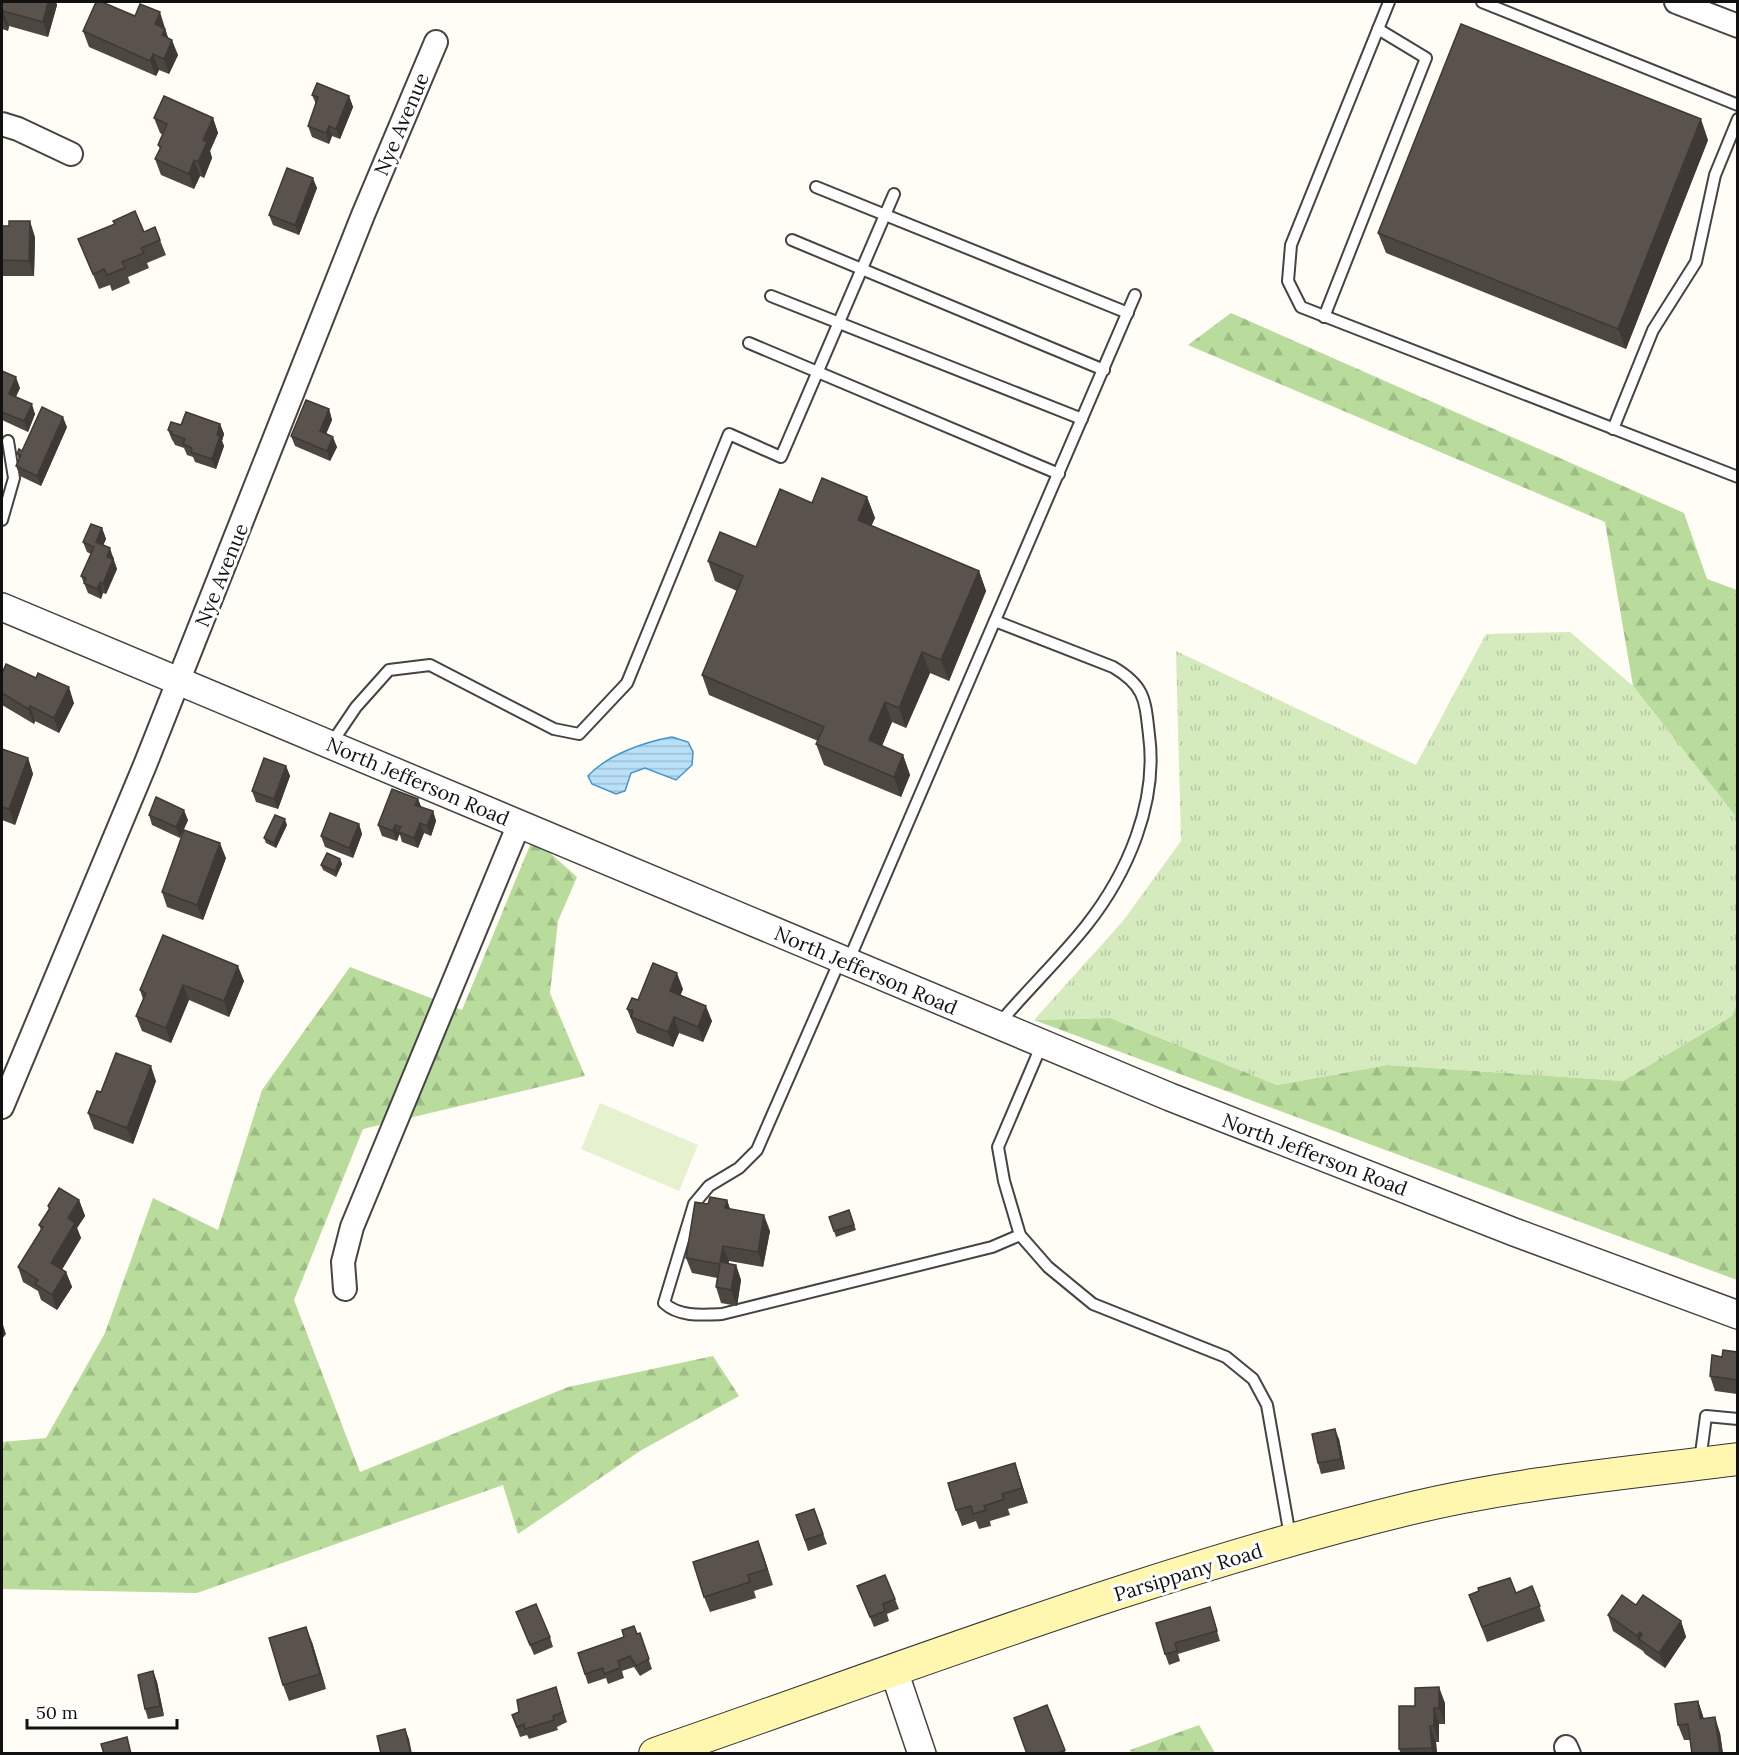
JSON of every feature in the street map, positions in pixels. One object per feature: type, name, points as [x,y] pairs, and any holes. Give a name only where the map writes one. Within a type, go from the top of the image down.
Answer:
[{"type":"main road","name":"Parsippany Road","points":[[655,1754],[1169,1576],[1290,1541],[1410,1509],[1528,1488],[1737,1459]]},
{"type":"street","points":[[1690,4],[1737,26]]},
{"type":"street","name":"Nye Avenue","points":[[2,1107],[179,680],[363,215],[436,42]]},
{"type":"street","points":[[2,124],[71,154]]},
{"type":"street","name":"North Jefferson Road","points":[[2,606],[1170,1097],[1514,1232],[1737,1315]]},
{"type":"street","points":[[345,1288],[343,1262],[352,1227],[519,824]]},
{"type":"street","points":[[894,1671],[922,1754]]},
{"type":"lane","points":[[1389,2],[1292,245],[1288,281],[1301,307],[1737,475]]},
{"type":"lane","points":[[1482,2],[1737,105]]},
{"type":"lane","points":[[1324,317],[1426,58],[1378,29]]},
{"type":"lane","points":[[1613,429],[1653,330],[1696,262],[1715,175],[1737,119]]},
{"type":"lane","points":[[816,187],[1128,313]]},
{"type":"lane","points":[[331,745],[356,707],[389,670],[430,665],[554,729],[579,734],[627,683],[729,434],[781,456],[894,194]]},
{"type":"lane","points":[[792,240],[1104,370]]},
{"type":"lane","points":[[1020,1235],[992,1247],[722,1314],[696,1316],[670,1309],[664,1303],[694,1204],[709,1186],[739,1168],[757,1150],[995,621],[1135,295]]},
{"type":"lane","points":[[771,296],[1082,419]]},
{"type":"lane","points":[[750,343],[816,374],[1059,474]]},
{"type":"lane","points":[[2,520],[14,478],[8,441]]},
{"type":"lane","points":[[995,621],[1113,667],[1129,677],[1141,689],[1151,764],[1142,821],[1113,883],[1088,924],[998,1026]]},
{"type":"lane","points":[[1042,1044],[998,1147],[1004,1181],[1020,1235],[1048,1267],[1093,1304],[1226,1357],[1252,1379],[1269,1414],[1290,1541]]},
{"type":"lane","points":[[1700,1464],[1706,1416],[1737,1419]]},
{"type":"green space","points":[[1231,313],[1684,513],[1707,579],[1737,590],[1737,818],[1633,686],[1605,522],[1188,345]]},
{"type":"green space","points":[[1570,632],[1633,686],[1737,818],[1737,1003],[1732,1016],[1623,1081],[1388,1065],[1277,1085],[1110,1018],[1034,1020],[1123,921],[1181,841],[1176,651],[1416,765],[1486,634]]},
{"type":"green space","points":[[533,838],[577,877],[558,921],[550,993],[585,1076],[363,1129],[294,1300],[360,1472],[568,1387],[713,1356],[739,1396],[640,1451],[518,1534],[503,1485],[197,1593],[2,1589],[2,1442],[46,1438],[105,1333],[153,1198],[218,1230],[262,1090],[350,967],[462,1010]]},
{"type":"green space","points":[[1737,1003],[1737,1280],[1034,1020],[1110,1018],[1277,1085],[1388,1065],[1623,1081],[1732,1016]]},
{"type":"green space","points":[[600,1103],[698,1145],[679,1191],[581,1149]]},
{"type":"green space","points":[[1199,1725],[1215,1753],[1131,1753],[1130,1750]]},
{"type":"water","points":[[672,737],[688,742],[693,752],[692,765],[676,780],[645,768],[631,773],[625,791],[616,794],[592,784],[588,776],[605,762],[638,746]]},
{"type":"building","points":[[2,2],[48,2],[43,22],[3,11],[2,16]]},
{"type":"building","points":[[96,2],[102,2],[135,16],[140,4],[160,12],[155,24],[165,29],[162,35],[172,40],[164,59],[153,54],[150,61],[83,31]]},
{"type":"building","points":[[1461,24],[1701,119],[1618,329],[1378,233]]},
{"type":"building","points":[[317,83],[349,96],[336,129],[329,126],[326,133],[308,126],[318,97],[312,95]]},
{"type":"building","points":[[164,96],[213,118],[203,140],[207,142],[198,162],[194,160],[189,174],[155,159],[167,124],[154,118]]},
{"type":"building","points":[[287,168],[313,178],[295,225],[269,215]]},
{"type":"building","points":[[135,211],[144,232],[155,227],[160,240],[141,248],[144,253],[122,262],[125,268],[107,275],[104,269],[93,274],[78,239],[115,224],[113,221]]},
{"type":"building","points":[[9,221],[30,221],[29,261],[2,260],[2,226],[9,226]]},
{"type":"building","points":[[2,371],[16,377],[9,394],[32,404],[24,421],[2,412]]},
{"type":"building","points":[[306,400],[329,409],[320,431],[333,437],[327,451],[291,436]]},
{"type":"building","points":[[42,407],[63,417],[37,476],[16,466],[21,455],[17,454],[19,449],[22,451]]},
{"type":"building","points":[[186,412],[220,424],[217,435],[220,436],[212,459],[191,452],[192,448],[183,444],[185,439],[171,434],[172,432],[168,430],[171,422],[181,425]]},
{"type":"building","points":[[822,478],[867,497],[858,520],[979,571],[941,660],[922,652],[899,708],[885,702],[869,740],[903,755],[894,777],[816,744],[824,727],[702,675],[743,576],[708,561],[720,532],[756,547],[780,489],[812,503]]},
{"type":"building","points":[[91,524],[102,528],[96,542],[110,548],[107,557],[113,559],[103,584],[100,582],[97,589],[84,583],[86,578],[81,576],[94,547],[83,542]]},
{"type":"building","points":[[6,664],[36,678],[38,673],[69,687],[54,718],[30,706],[28,709],[2,693],[2,674]]},
{"type":"building","points":[[2,749],[28,758],[9,809],[2,807]]},
{"type":"building","points":[[264,758],[286,766],[274,799],[252,791]]},
{"type":"building","points":[[392,789],[418,799],[415,805],[433,811],[427,826],[420,823],[414,838],[398,832],[401,827],[395,825],[393,831],[378,825]]},
{"type":"building","points":[[156,797],[184,810],[176,827],[149,815]]},
{"type":"building","points":[[330,813],[359,824],[349,848],[321,836]]},
{"type":"building","points":[[275,815],[285,819],[274,843],[264,838]]},
{"type":"building","points":[[184,830],[220,843],[197,905],[162,892]]},
{"type":"building","points":[[327,853],[340,859],[335,871],[321,865]]},
{"type":"building","points":[[163,935],[238,966],[224,1001],[183,985],[166,1028],[136,1016],[146,993],[140,990]]},
{"type":"building","points":[[653,963],[677,973],[670,991],[706,1006],[698,1027],[674,1017],[668,1032],[631,1017],[633,1011],[627,1009],[632,998],[638,1000]]},
{"type":"building","points":[[116,1053],[151,1066],[127,1128],[88,1113],[97,1091],[101,1092]]},
{"type":"building","points":[[59,1188],[79,1200],[68,1218],[75,1223],[51,1263],[66,1272],[52,1295],[35,1284],[38,1280],[18,1267],[43,1227],[39,1225]]},
{"type":"building","points":[[710,1197],[727,1200],[725,1208],[764,1215],[758,1252],[723,1246],[720,1262],[736,1265],[731,1290],[716,1287],[720,1264],[686,1258],[695,1202],[708,1204]]},
{"type":"building","points":[[849,1210],[854,1225],[834,1231],[829,1217]]},
{"type":"building","points":[[1723,1350],[1737,1352],[1737,1380],[1710,1376],[1712,1355],[1722,1357]]},
{"type":"building","points":[[1335,1429],[1341,1459],[1318,1463],[1312,1434]]},
{"type":"building","points":[[1015,1463],[1022,1488],[1002,1494],[1004,1499],[984,1506],[986,1510],[973,1514],[971,1506],[956,1510],[948,1483]]},
{"type":"building","points":[[814,1509],[823,1534],[805,1540],[796,1515]]},
{"type":"building","points":[[758,1541],[767,1569],[748,1575],[750,1582],[704,1597],[693,1562]]},
{"type":"building","points":[[885,1575],[895,1599],[883,1604],[885,1611],[870,1617],[857,1586]]},
{"type":"building","points":[[1510,1578],[1516,1593],[1532,1586],[1540,1606],[1482,1627],[1469,1595],[1479,1591],[1478,1588]]},
{"type":"building","points":[[1622,1595],[1636,1605],[1643,1595],[1681,1621],[1659,1653],[1639,1639],[1642,1634],[1640,1632],[1637,1636],[1608,1615]]},
{"type":"building","points":[[536,1604],[550,1637],[530,1645],[516,1612]]},
{"type":"building","points":[[1210,1607],[1217,1631],[1175,1643],[1177,1651],[1165,1654],[1156,1623]]},
{"type":"building","points":[[634,1626],[637,1634],[640,1633],[649,1659],[636,1666],[630,1656],[618,1661],[620,1668],[604,1674],[603,1668],[585,1674],[578,1653],[624,1637],[622,1630]]},
{"type":"building","points":[[306,1627],[320,1674],[283,1685],[269,1638]]},
{"type":"building","points":[[153,1671],[160,1706],[145,1709],[138,1675]]},
{"type":"building","points":[[556,1687],[563,1712],[553,1716],[554,1720],[525,1729],[524,1724],[517,1727],[512,1715],[519,1712],[517,1700]]},
{"type":"building","points":[[1439,1687],[1439,1708],[1434,1708],[1434,1726],[1430,1726],[1432,1748],[1399,1749],[1399,1706],[1415,1706],[1415,1688]]},
{"type":"building","points":[[1698,1701],[1700,1719],[1715,1717],[1720,1754],[1692,1754],[1688,1724],[1678,1725],[1675,1704]]},
{"type":"building","points":[[1047,1705],[1065,1750],[1056,1754],[1027,1754],[1014,1718]]},
{"type":"building","points":[[405,1729],[411,1754],[381,1754],[377,1736]]},
{"type":"building","points":[[127,1737],[131,1754],[104,1754],[101,1744]]}]
